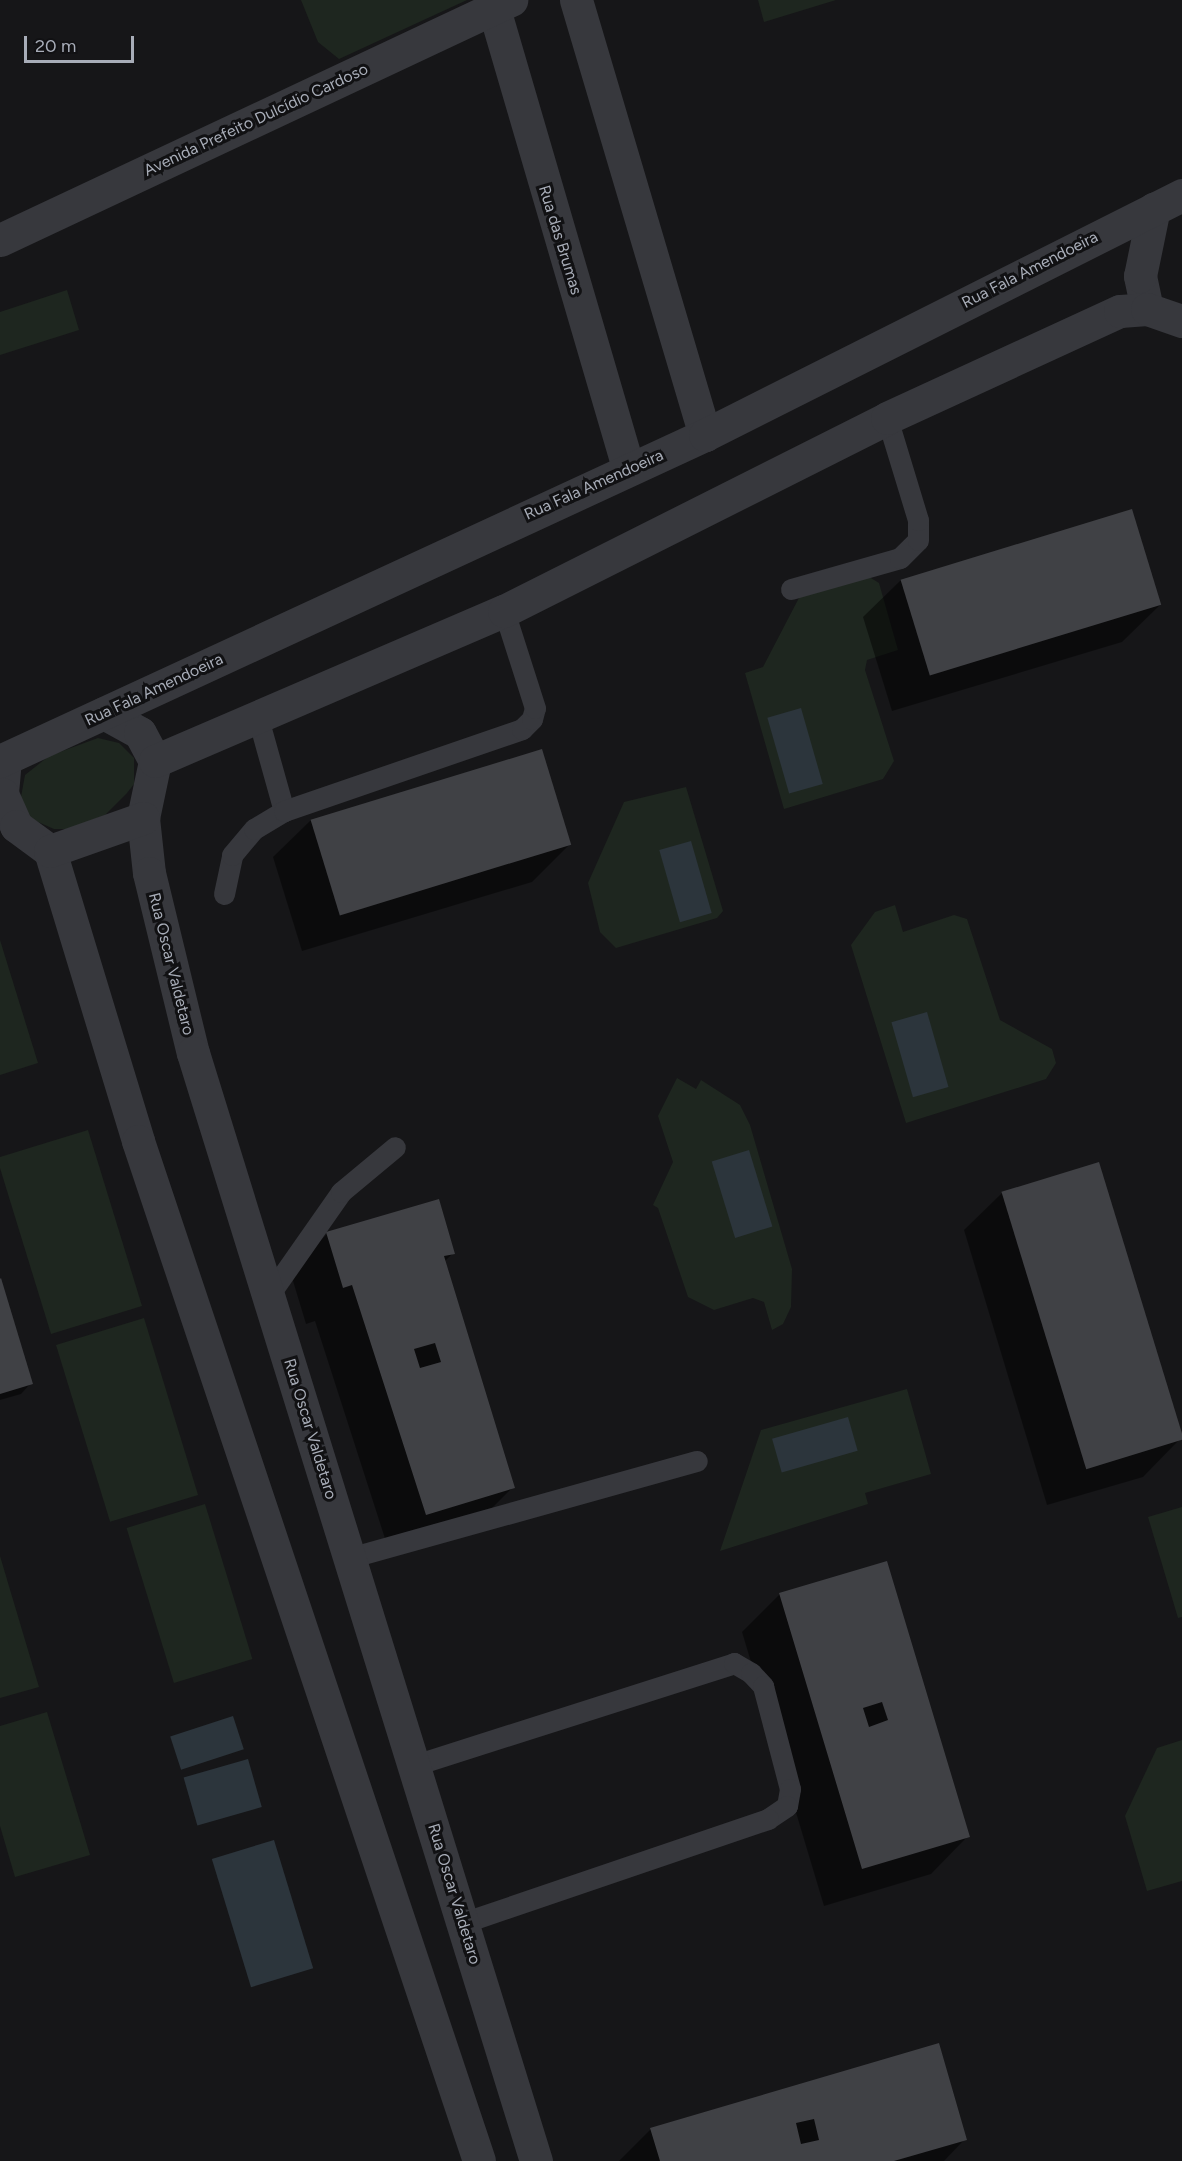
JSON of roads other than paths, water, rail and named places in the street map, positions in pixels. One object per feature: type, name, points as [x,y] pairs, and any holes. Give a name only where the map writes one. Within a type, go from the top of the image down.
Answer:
[{"type":"street","points":[[576,0],[705,435]]},
{"type":"street","name":"Avenida Prefeito Dulcídio Cardoso","points":[[0,240],[502,4]]},
{"type":"street","name":"Rua das Brumas","points":[[502,4],[629,470]]},
{"type":"street","points":[[1147,309],[1140,276],[1168,201]]},
{"type":"street","name":"Rua Fala Amendoeira","points":[[2,760],[705,435],[1168,201]]},
{"type":"street","points":[[104,713],[140,733],[155,761],[504,611],[886,418],[1120,311],[1147,309],[1182,321]]},
{"type":"street","points":[[2,760],[2,794],[16,826],[50,851],[138,1141],[479,2161]]},
{"type":"street","name":"Rua Oscar Valdetaro","points":[[155,761],[143,818],[149,873],[194,1053],[537,2161]]},
{"type":"street","points":[[50,851],[143,818]]},
{"type":"lane","points":[[791,589],[900,558],[918,540],[918,520],[886,418]]},
{"type":"lane","points":[[224,894],[232,855],[254,829],[284,811],[522,729],[532,719],[535,708],[504,611]]},
{"type":"lane","points":[[258,718],[284,811]]},
{"type":"lane","points":[[269,1295],[341,1192],[395,1147]]},
{"type":"lane","points":[[349,1558],[697,1461]]},
{"type":"lane","points":[[414,1766],[734,1663],[752,1673],[763,1686],[790,1790],[787,1806],[768,1819],[463,1923]]}]
